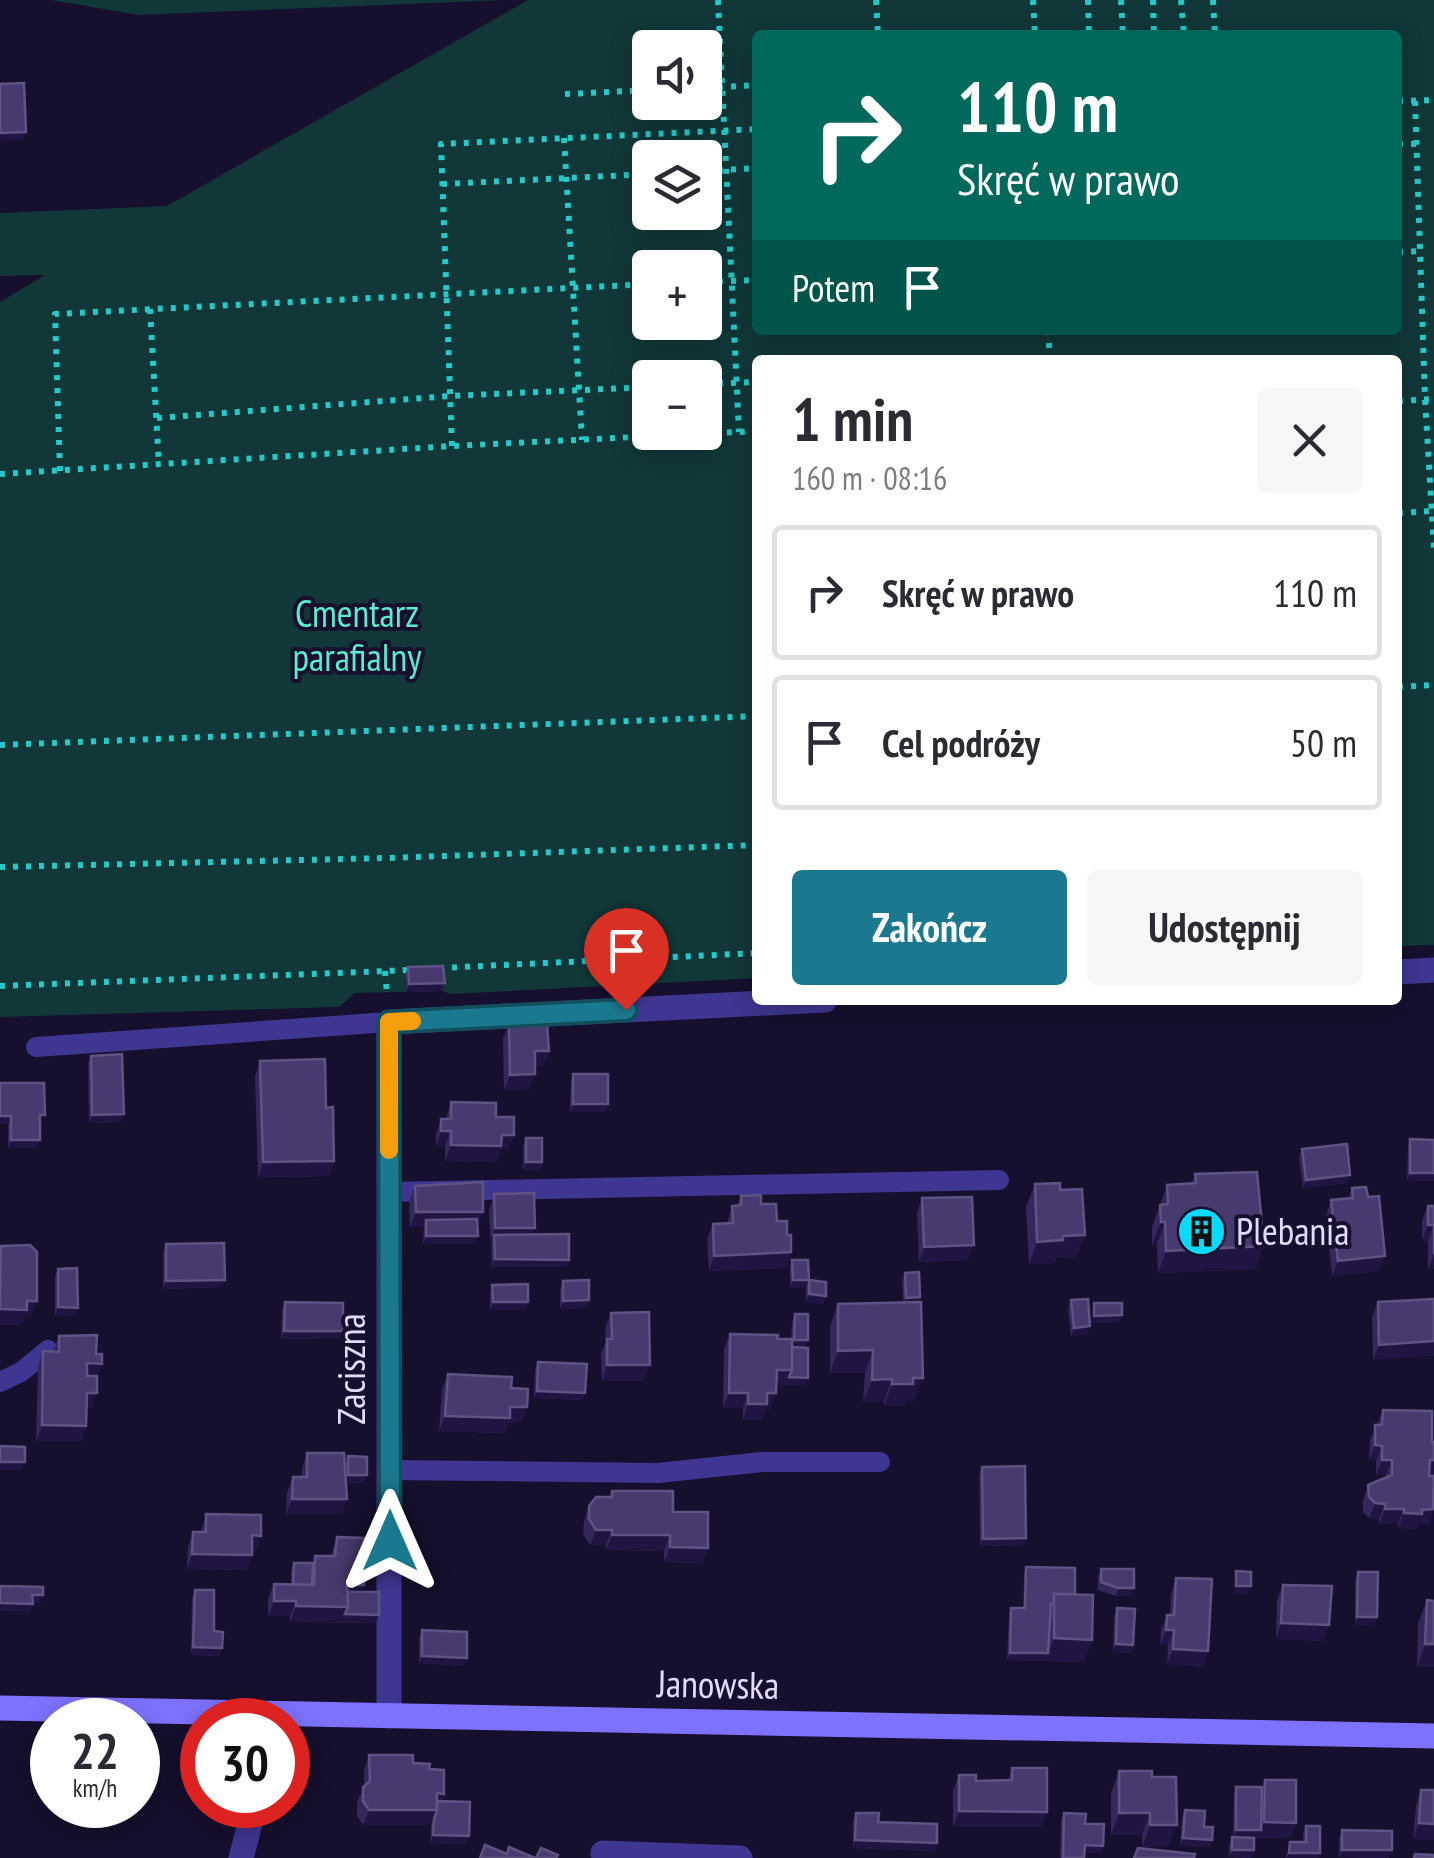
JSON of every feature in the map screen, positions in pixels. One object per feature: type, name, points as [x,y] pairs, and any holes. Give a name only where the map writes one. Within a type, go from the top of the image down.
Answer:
[{"type":"main road","name":"Janowska","points":[[0,1708],[180,1714]]},
{"type":"main road","name":"Janowska","points":[[310,1717],[1434,1736]]},
{"type":"street","points":[[1402,972],[1434,970]]},
{"type":"street","points":[[389,1022],[752,1004]]},
{"type":"street","name":"Zaciszna","points":[[389,1022],[389,1716]]},
{"type":"street","points":[[241,1858],[248,1828]]},
{"type":"street","points":[[603,1853],[740,1858]]},
{"type":"lane","points":[[36,1047],[389,1022]]},
{"type":"lane","points":[[389,1192],[999,1180]]},
{"type":"lane","points":[[0,1382],[21,1372],[48,1350]]},
{"type":"lane","points":[[390,1470],[658,1473],[762,1462],[880,1462]]},
{"type":"path","points":[[718,0],[719,30]]},
{"type":"path","points":[[876,0],[878,30]]},
{"type":"path","points":[[1033,0],[1035,30]]},
{"type":"path","points":[[1088,0],[1090,30]]},
{"type":"path","points":[[1121,0],[1123,30]]},
{"type":"path","points":[[1153,0],[1154,30]]},
{"type":"path","points":[[1181,0],[1184,30]]},
{"type":"path","points":[[1213,0],[1215,30]]},
{"type":"path","points":[[739,432],[722,87],[752,85]]},
{"type":"path","points":[[566,94],[632,91]]},
{"type":"path","points":[[1402,101],[1434,100]]},
{"type":"path","points":[[1415,101],[1434,548]]},
{"type":"path","points":[[452,446],[441,144],[752,128]]},
{"type":"path","points":[[564,138],[582,440]]},
{"type":"path","points":[[1402,144],[1417,144]]},
{"type":"path","points":[[722,170],[752,168]]},
{"type":"path","points":[[442,184],[632,175]]},
{"type":"path","points":[[1402,252],[1420,251]]},
{"type":"path","points":[[722,281],[752,280]]},
{"type":"path","points":[[60,471],[55,314],[632,285]]},
{"type":"path","points":[[150,309],[159,464]]},
{"type":"path","points":[[722,383],[752,382]]},
{"type":"path","points":[[157,418],[450,396],[632,388]]},
{"type":"path","points":[[1402,401],[1430,399]]},
{"type":"path","points":[[0,474],[752,431]]},
{"type":"path","points":[[1402,513],[1433,511]]},
{"type":"path","points":[[1402,687],[1434,686]]},
{"type":"path","points":[[0,745],[752,716]]},
{"type":"path","points":[[0,866],[752,845]]},
{"type":"path","points":[[0,986],[752,953]]},
{"type":"green space","points":[[51,0],[505,0],[139,15]]},
{"type":"green space","name":"Cmentarz parafialny","points":[[528,0],[1434,0],[1434,945],[1402,946],[1402,355],[752,355],[752,978],[451,994],[355,993],[339,1007],[0,1017],[0,302],[45,275],[0,276],[0,213],[167,206]]},
{"type":"building","points":[[24,83],[26,132],[0,133],[0,84]]},
{"type":"building","points":[[443,966],[445,983],[409,984],[408,967]]},
{"type":"building","points":[[509,1024],[547,1024],[549,1051],[535,1051],[535,1074],[510,1075]]},
{"type":"building","points":[[122,1054],[124,1114],[92,1115],[91,1056]]},
{"type":"building","points":[[325,1059],[326,1108],[333,1107],[334,1161],[263,1162],[260,1061]]},
{"type":"building","points":[[573,1074],[608,1074],[608,1104],[573,1104]]},
{"type":"building","points":[[0,1083],[44,1083],[45,1115],[40,1115],[40,1140],[11,1140],[11,1116],[0,1116]]},
{"type":"building","points":[[451,1102],[496,1103],[496,1117],[514,1117],[514,1135],[502,1135],[501,1146],[451,1145],[451,1131],[441,1131],[441,1119],[451,1119]]},
{"type":"building","points":[[526,1138],[542,1138],[542,1162],[526,1162]]},
{"type":"building","points":[[1410,1139],[1434,1140],[1434,1173],[1410,1173]]},
{"type":"building","points":[[1347,1144],[1350,1175],[1306,1180],[1302,1149]]},
{"type":"building","name":"Plebania","points":[[1257,1172],[1264,1246],[1166,1251],[1160,1205],[1168,1204],[1167,1185],[1196,1183],[1195,1174]]},
{"type":"building","points":[[483,1182],[483,1212],[416,1212],[415,1186]]},
{"type":"building","points":[[1060,1183],[1060,1190],[1082,1189],[1085,1235],[1037,1242],[1035,1184]]},
{"type":"building","points":[[1366,1187],[1368,1197],[1379,1196],[1385,1256],[1338,1261],[1331,1200],[1353,1198],[1352,1188]]},
{"type":"building","points":[[534,1193],[535,1228],[495,1228],[494,1194]]},
{"type":"building","points":[[761,1195],[761,1204],[776,1204],[777,1221],[787,1221],[791,1252],[714,1256],[713,1224],[733,1223],[732,1206],[741,1205],[741,1196]]},
{"type":"building","points":[[972,1197],[974,1245],[924,1247],[922,1198]]},
{"type":"building","points":[[1428,1206],[1434,1206],[1434,1225],[1428,1225]]},
{"type":"building","points":[[477,1219],[478,1236],[426,1236],[426,1220]]},
{"type":"building","points":[[569,1234],[569,1260],[495,1259],[494,1235]]},
{"type":"building","points":[[224,1243],[225,1280],[166,1281],[166,1244]]},
{"type":"building","points":[[30,1245],[37,1252],[37,1301],[27,1301],[27,1310],[0,1309],[1,1246]]},
{"type":"building","points":[[792,1260],[808,1260],[809,1280],[793,1280]]},
{"type":"building","points":[[77,1268],[78,1308],[58,1307],[58,1269]]},
{"type":"building","points":[[919,1272],[920,1297],[906,1298],[905,1273]]},
{"type":"building","points":[[589,1280],[589,1300],[563,1301],[563,1281]]},
{"type":"building","points":[[809,1280],[826,1282],[826,1296],[809,1294]]},
{"type":"building","points":[[528,1284],[528,1302],[493,1302],[492,1285]]},
{"type":"building","points":[[1088,1299],[1090,1326],[1074,1328],[1071,1300]]},
{"type":"building","points":[[1434,1299],[1434,1341],[1379,1345],[1378,1302]]},
{"type":"building","points":[[285,1302],[343,1303],[343,1331],[284,1331]]},
{"type":"building","points":[[921,1302],[923,1378],[913,1378],[913,1384],[872,1380],[873,1350],[838,1351],[838,1304]]},
{"type":"building","points":[[1094,1303],[1122,1303],[1122,1315],[1094,1316]]},
{"type":"building","points":[[649,1312],[650,1365],[607,1365],[611,1313]]},
{"type":"building","points":[[795,1314],[808,1314],[808,1340],[794,1340]]},
{"type":"building","points":[[730,1334],[792,1339],[792,1370],[777,1370],[776,1393],[767,1393],[767,1404],[748,1404],[748,1393],[729,1393]]},
{"type":"building","points":[[97,1335],[96,1354],[102,1354],[102,1364],[87,1363],[87,1376],[97,1376],[97,1393],[87,1393],[86,1426],[42,1425],[43,1351],[59,1352],[59,1336]]},
{"type":"building","points":[[792,1347],[808,1348],[808,1378],[789,1377]]},
{"type":"building","points":[[538,1362],[587,1364],[585,1393],[537,1391]]},
{"type":"building","points":[[448,1374],[512,1377],[511,1388],[528,1389],[527,1407],[510,1407],[510,1418],[445,1416]]},
{"type":"building","points":[[1383,1410],[1432,1411],[1434,1460],[1430,1460],[1429,1476],[1434,1476],[1433,1509],[1422,1510],[1422,1514],[1385,1509],[1385,1504],[1375,1503],[1369,1497],[1368,1485],[1392,1475],[1392,1460],[1382,1460],[1382,1446],[1375,1445],[1375,1425],[1382,1425]]},
{"type":"building","points":[[0,1446],[25,1447],[25,1462],[0,1462]]},
{"type":"building","points":[[307,1453],[344,1453],[347,1499],[292,1499],[293,1477],[307,1477]]},
{"type":"building","points":[[348,1456],[367,1457],[367,1475],[348,1475]]},
{"type":"building","points":[[1025,1466],[1026,1538],[983,1539],[982,1467]]},
{"type":"building","points":[[612,1491],[673,1491],[673,1512],[708,1512],[708,1548],[670,1547],[670,1535],[612,1535],[612,1530],[596,1530],[589,1519],[589,1506],[596,1497],[612,1497]]},
{"type":"building","points":[[206,1514],[261,1515],[261,1536],[252,1535],[252,1555],[192,1554],[193,1532],[206,1532]]},
{"type":"building","points":[[337,1537],[364,1538],[364,1585],[347,1585],[348,1607],[296,1606],[296,1601],[274,1601],[274,1584],[314,1585],[315,1556],[335,1556]]},
{"type":"building","points":[[294,1563],[313,1563],[312,1585],[293,1584]]},
{"type":"building","points":[[1026,1567],[1075,1568],[1075,1594],[1054,1594],[1048,1653],[1010,1653],[1011,1608],[1025,1608]]},
{"type":"building","points":[[1101,1569],[1134,1569],[1134,1588],[1101,1582]]},
{"type":"building","points":[[1236,1571],[1251,1572],[1251,1586],[1236,1586]]},
{"type":"building","points":[[1358,1572],[1378,1572],[1377,1617],[1357,1617]]},
{"type":"building","points":[[1176,1578],[1212,1579],[1208,1651],[1173,1649],[1174,1630],[1166,1630],[1167,1615],[1174,1615]]},
{"type":"building","points":[[1283,1585],[1332,1586],[1329,1625],[1281,1623]]},
{"type":"building","points":[[0,1586],[43,1587],[43,1595],[32,1595],[33,1604],[0,1603]]},
{"type":"building","points":[[195,1590],[214,1590],[214,1631],[223,1632],[222,1648],[193,1647]]},
{"type":"building","points":[[348,1592],[379,1592],[379,1615],[345,1614]]},
{"type":"building","points":[[1054,1594],[1093,1595],[1092,1640],[1054,1638]]},
{"type":"building","points":[[1427,1600],[1434,1601],[1434,1644],[1425,1644]]},
{"type":"building","points":[[1117,1608],[1135,1609],[1133,1645],[1116,1644]]},
{"type":"building","points":[[422,1630],[467,1632],[467,1658],[422,1656]]},
{"type":"building","points":[[369,1755],[413,1755],[413,1763],[444,1770],[444,1794],[437,1793],[437,1810],[369,1810],[363,1801],[363,1787],[370,1781]]},
{"type":"building","points":[[1012,1768],[1047,1768],[1047,1812],[959,1811],[959,1775],[976,1775],[976,1781],[1012,1780]]},
{"type":"building","points":[[1119,1771],[1152,1771],[1152,1777],[1176,1777],[1177,1825],[1150,1825],[1150,1813],[1119,1813]]},
{"type":"building","points":[[1265,1780],[1296,1780],[1296,1823],[1264,1822]]},
{"type":"building","points":[[1236,1787],[1262,1787],[1261,1830],[1236,1830]]},
{"type":"building","points":[[1421,1790],[1434,1790],[1434,1824],[1419,1823]]},
{"type":"building","points":[[437,1801],[470,1802],[469,1836],[433,1835]]},
{"type":"building","points":[[1185,1810],[1205,1811],[1204,1827],[1213,1827],[1212,1840],[1183,1838]]},
{"type":"building","points":[[856,1813],[879,1813],[878,1822],[937,1824],[937,1843],[855,1840]]},
{"type":"building","points":[[1064,1813],[1086,1814],[1085,1824],[1104,1824],[1103,1846],[1085,1845],[1084,1858],[1063,1858]]},
{"type":"building","points":[[1306,1826],[1320,1826],[1320,1853],[1289,1853],[1290,1842],[1306,1842]]},
{"type":"building","points":[[1342,1830],[1392,1831],[1392,1850],[1342,1850]]},
{"type":"building","points":[[1232,1837],[1254,1838],[1254,1850],[1232,1850]]},
{"type":"building","points":[[485,1845],[507,1854],[509,1847],[535,1858],[480,1858]]},
{"type":"building","points":[[541,1848],[558,1855],[536,1858]]},
{"type":"building","points":[[1138,1848],[1195,1854],[1194,1858],[1134,1858]]},
{"type":"building","points":[[1415,1854],[1434,1855],[1434,1856],[1414,1858]]},
{"type":"slow traffic","points":[[389,1150],[389,1022],[412,1021]]},
{"type":"place","name":"Plebania","points":[[1201,1232]]},
{"type":"route","points":[[390,1541],[389,1022],[626,1010]]}]
